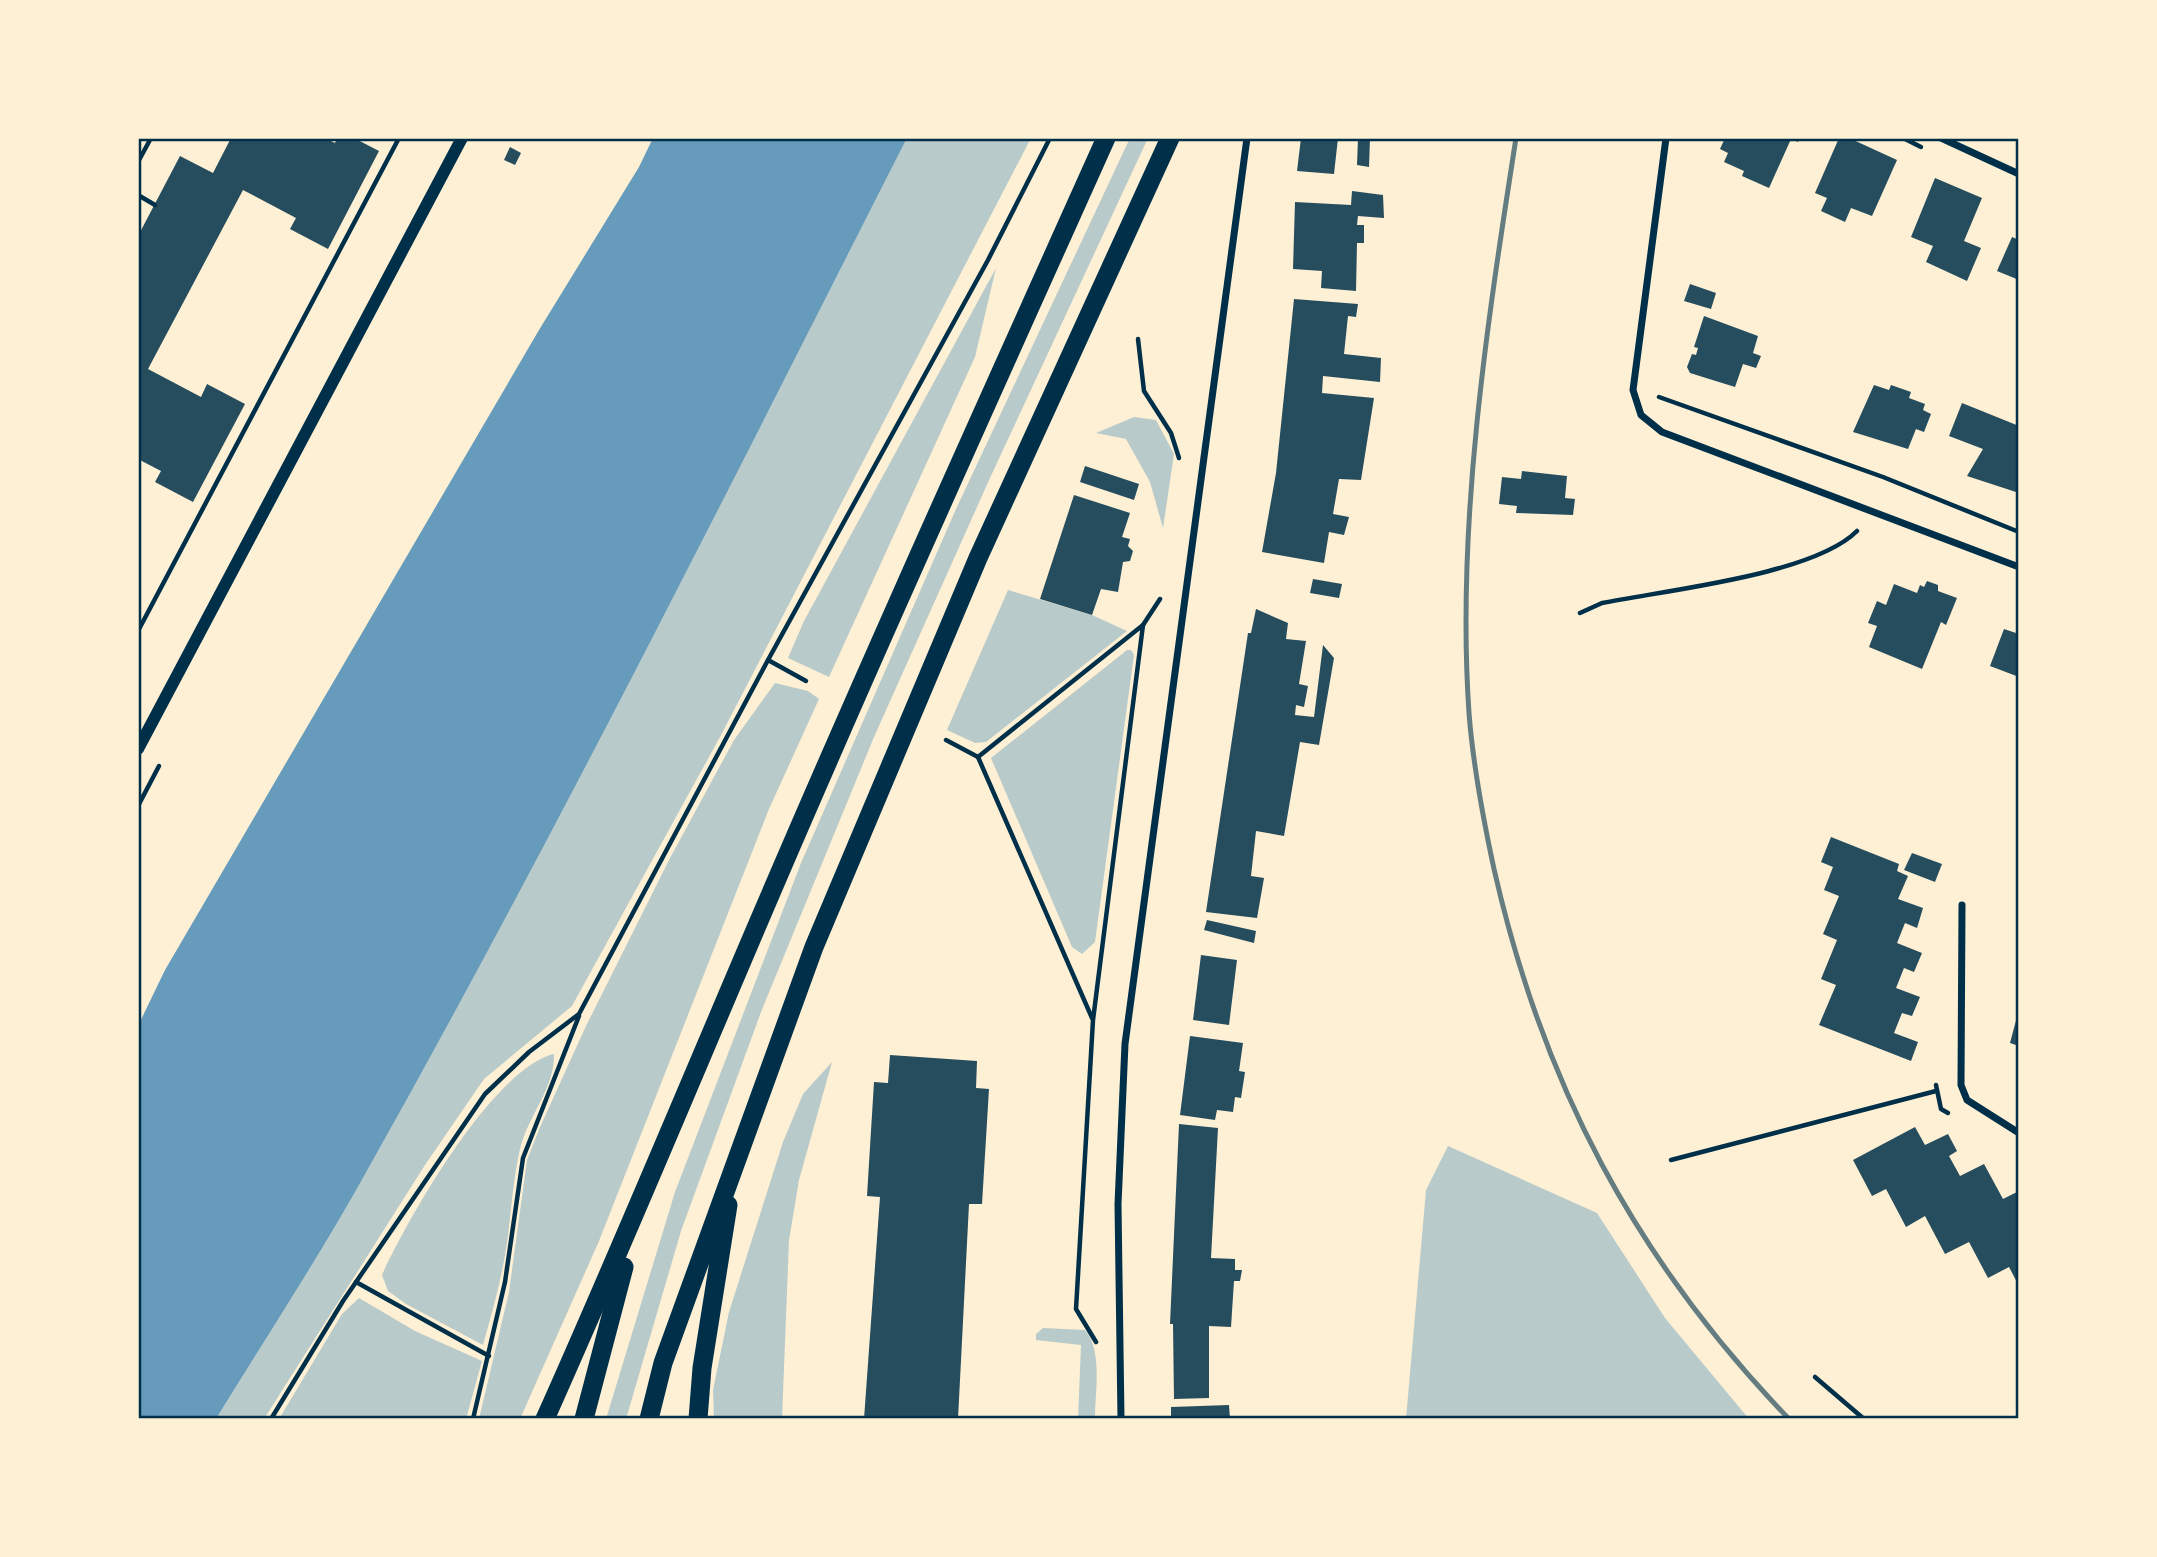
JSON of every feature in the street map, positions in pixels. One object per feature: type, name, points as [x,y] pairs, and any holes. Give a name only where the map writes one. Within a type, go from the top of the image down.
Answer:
[{"type":"highway","points":[[545,1419],[638,1212],[755,929],[882,638],[1106,138]]},
{"type":"highway","points":[[649,1419],[663,1363],[736,1154],[814,947],[978,558],[1170,138]]},
{"type":"highway","points":[[698,1419],[702,1368],[736,1154]]},
{"type":"highway","points":[[584,1419],[638,1212]]},
{"type":"street","points":[[138,749],[462,138]]},
{"type":"street","points":[[1121,1419],[1118,1203],[1125,1044],[1247,138]]},
{"type":"street","points":[[1666,138],[1633,390],[1641,415],[1662,432],[2019,567]]},
{"type":"street","points":[[1941,138],[2019,174]]},
{"type":"street","points":[[1962,905],[1961,1085],[1967,1100],[2019,1133]]},
{"type":"path","points":[[138,162],[151,138]]},
{"type":"path","points":[[138,631],[399,138]]},
{"type":"path","points":[[473,1419],[505,1282],[523,1158],[563,1062],[579,1014],[768,660],[988,260],[1050,138]]},
{"type":"path","points":[[138,195],[155,205]]},
{"type":"path","points":[[1138,340],[1144,391],[1171,433],[1179,457],[1177,470]]},
{"type":"path","points":[[1652,395],[1883,477],[2019,532]]},
{"type":"path","points":[[1580,613],[1602,603],[1760,573],[1821,554],[1848,540],[1875,513]]},
{"type":"path","points":[[978,757],[1143,625],[1159,602],[1161,589]]},
{"type":"path","points":[[768,660],[806,681]]},
{"type":"path","points":[[946,740],[978,757],[1093,1020]]},
{"type":"path","points":[[271,1419],[300,1368],[356,1282],[485,1094],[529,1052],[579,1014]]},
{"type":"path","points":[[1671,1160],[1961,1085]]},
{"type":"path","points":[[356,1282],[489,1356]]},
{"type":"path","points":[[1815,1377],[1864,1419]]},
{"type":"shaded area","points":[[907,138],[1031,138],[720,737],[572,1006],[484,1079],[425,1165],[264,1419],[216,1419],[350,1201],[508,914]]},
{"type":"shaded area","points":[[1130,138],[1148,138],[990,478],[874,737],[761,1012],[681,1231],[626,1419],[606,1419],[675,1192],[801,863],[956,509]]},
{"type":"shaded area","points":[[996,268],[975,357],[829,677],[788,658],[804,621]]},
{"type":"shaded area","points":[[1134,417],[1156,420],[1174,454],[1163,528],[1150,482],[1126,439],[1096,433]]},
{"type":"shaded area","points":[[1008,590],[1092,615],[1127,631],[986,742],[975,743],[947,730]]},
{"type":"shaded area","points":[[1127,650],[1131,650],[1134,655],[1095,942],[1082,954],[1072,947],[991,758]]},
{"type":"shaded area","points":[[775,683],[808,691],[819,699],[769,809],[599,1241],[520,1419],[479,1419],[509,1292],[527,1160],[540,1127],[586,1026],[669,860],[734,740]]},
{"type":"shaded area","points":[[554,1054],[550,1079],[520,1149],[503,1266],[483,1345],[406,1304],[388,1291],[382,1275],[431,1185],[479,1116],[505,1087],[530,1065]]},
{"type":"shaded area","points":[[832,1062],[799,1180],[789,1240],[782,1419],[714,1419],[713,1390],[729,1312],[783,1142],[803,1094]]},
{"type":"shaded area","points":[[1448,1146],[1597,1213],[1665,1318],[1749,1419],[1406,1419],[1426,1190]]},
{"type":"shaded area","points":[[359,1298],[415,1331],[482,1361],[466,1419],[279,1419],[342,1314]]},
{"type":"shaded area","points":[[1043,1328],[1085,1330],[1091,1339],[1097,1372],[1095,1419],[1078,1419],[1081,1345],[1036,1340],[1036,1334]]},
{"type":"water","points":[[653,138],[907,138],[576,785],[508,914],[332,1232],[216,1419],[138,1419],[138,1026],[165,970],[539,330],[639,167]]},
{"type":"building","points":[[231,138],[325,138],[335,143],[337,138],[354,138],[379,151],[328,249],[290,229],[296,218],[243,190],[148,369],[201,397],[207,384],[245,404],[193,502],[155,482],[161,471],[138,459],[138,236],[180,156],[213,173]]},
{"type":"building","points":[[1301,138],[1338,138],[1334,174],[1297,171]]},
{"type":"building","points":[[1358,138],[1370,138],[1369,167],[1357,165]]},
{"type":"building","points":[[1725,138],[1800,138],[1798,142],[1791,139],[1769,188],[1742,176],[1744,171],[1724,162],[1728,153],[1720,149]]},
{"type":"building","points":[[1839,138],[1849,138],[1897,160],[1872,216],[1851,208],[1845,222],[1821,211],[1827,198],[1815,193]]},
{"type":"building","points":[[510,147],[521,153],[515,165],[504,160]]},
{"type":"building","points":[[1935,178],[1982,198],[1964,241],[1981,248],[1967,281],[1926,262],[1933,246],[1911,237]]},
{"type":"building","points":[[1352,191],[1383,195],[1384,218],[1358,216],[1357,225],[1364,225],[1364,243],[1357,243],[1356,291],[1321,288],[1322,271],[1293,269],[1295,202],[1351,205]]},
{"type":"building","points":[[2012,237],[2019,240],[2019,280],[1997,271]]},
{"type":"building","points":[[1690,284],[1716,293],[1711,309],[1684,301]]},
{"type":"building","points":[[1294,299],[1358,304],[1356,317],[1348,316],[1344,354],[1381,358],[1380,382],[1323,376],[1322,393],[1374,398],[1361,480],[1339,479],[1333,514],[1349,517],[1344,535],[1329,532],[1324,563],[1262,552],[1276,473]]},
{"type":"building","points":[[1704,316],[1758,336],[1753,353],[1761,356],[1756,368],[1743,364],[1735,387],[1690,373],[1687,367],[1692,354],[1696,355],[1698,348],[1694,347]]},
{"type":"building","points":[[1874,385],[1889,390],[1891,385],[1911,392],[1909,398],[1925,404],[1923,410],[1931,414],[1924,432],[1916,429],[1908,449],[1853,432]]},
{"type":"building","points":[[1962,403],[2019,426],[2019,493],[1967,476],[1983,449],[1949,436]]},
{"type":"building","points":[[1085,466],[1139,484],[1134,500],[1080,482]]},
{"type":"building","points":[[1522,471],[1567,476],[1565,498],[1575,499],[1573,515],[1516,513],[1517,506],[1499,504],[1502,477],[1521,479]]},
{"type":"building","points":[[1074,495],[1130,513],[1122,537],[1130,539],[1128,546],[1133,551],[1130,561],[1123,562],[1118,592],[1101,589],[1092,615],[1040,599]]},
{"type":"building","points":[[1313,579],[1342,584],[1339,598],[1310,593]]},
{"type":"building","points":[[1927,581],[1938,585],[1938,591],[1957,598],[1946,625],[1941,622],[1922,669],[1869,647],[1877,626],[1868,623],[1877,601],[1886,605],[1894,584],[1917,593],[1920,585],[1924,587]]},
{"type":"building","points":[[1256,609],[1288,623],[1286,639],[1306,641],[1299,684],[1308,686],[1304,707],[1296,705],[1295,715],[1314,717],[1323,645],[1334,658],[1319,745],[1300,742],[1284,836],[1256,831],[1251,876],[1264,878],[1257,918],[1206,912],[1248,633],[1251,633]]},
{"type":"building","points":[[2004,629],[2019,634],[2019,677],[1990,666]]},
{"type":"building","points":[[1831,837],[1899,864],[1897,871],[1908,876],[1898,899],[1923,908],[1917,928],[1905,923],[1897,943],[1922,953],[1914,972],[1904,968],[1896,988],[1920,997],[1912,1016],[1902,1013],[1894,1033],[1918,1042],[1911,1061],[1819,1025],[1836,985],[1821,979],[1837,940],[1823,934],[1839,896],[1824,890],[1833,867],[1821,862]]},
{"type":"building","points":[[1912,853],[1942,864],[1935,882],[1904,870]]},
{"type":"building","points":[[1207,920],[1256,931],[1254,943],[1204,930]]},
{"type":"building","points":[[1201,955],[1237,960],[1229,1025],[1193,1020]]},
{"type":"building","points":[[2019,1013],[2019,1046],[2010,1043]]},
{"type":"building","points":[[1190,1036],[1243,1043],[1239,1071],[1245,1072],[1241,1098],[1235,1097],[1233,1112],[1217,1110],[1215,1120],[1180,1115]]},
{"type":"building","points":[[890,1055],[977,1061],[976,1088],[989,1089],[982,1204],[969,1204],[958,1419],[864,1419],[880,1197],[867,1196],[874,1082],[888,1083]]},
{"type":"building","points":[[1179,1124],[1218,1128],[1211,1258],[1235,1259],[1235,1270],[1242,1270],[1240,1281],[1234,1281],[1231,1327],[1209,1326],[1209,1398],[1174,1399],[1173,1324],[1170,1324]]},
{"type":"building","points":[[1915,1127],[1925,1145],[1948,1134],[1957,1151],[1949,1156],[1960,1176],[1984,1164],[2003,1199],[2019,1191],[2019,1286],[2009,1267],[1988,1278],[1969,1242],[1945,1254],[1925,1216],[1906,1227],[1886,1189],[1872,1196],[1853,1160]]},
{"type":"building","points":[[1229,1405],[1230,1419],[1171,1419],[1171,1407]]},
{"type":"railway","points":[[1516,138],[1485,352],[1467,570],[1469,713],[1479,791],[1494,869],[1514,948],[1539,1024],[1568,1096],[1602,1165],[1641,1232],[1685,1296],[1734,1358],[1789,1419]]}]
